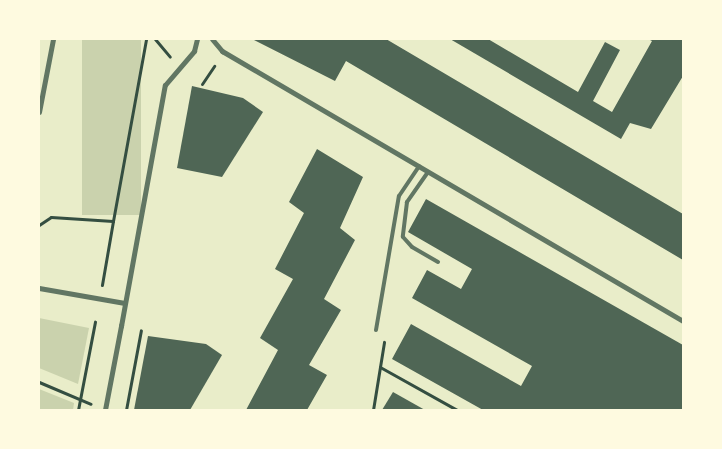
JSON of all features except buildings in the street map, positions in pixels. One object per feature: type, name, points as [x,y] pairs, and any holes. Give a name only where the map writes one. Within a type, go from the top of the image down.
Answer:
[{"type":"street","points":[[39,112],[53,39]]},
{"type":"street","points":[[105,410],[164,85],[194,50],[197,39]]},
{"type":"street","points":[[212,39],[222,51],[683,321]]},
{"type":"street","points":[[39,288],[125,303]]},
{"type":"lane","points":[[376,330],[398,196],[419,166]]},
{"type":"lane","points":[[428,172],[407,202],[403,237],[412,247],[438,262]]},
{"type":"path","points":[[102,285],[146,39]]},
{"type":"path","points":[[155,39],[174,62]]},
{"type":"path","points":[[202,84],[214,66]]},
{"type":"path","points":[[39,225],[51,217],[114,220]]},
{"type":"path","points":[[78,410],[95,322]]},
{"type":"path","points":[[126,410],[141,330]]},
{"type":"path","points":[[380,367],[457,410]]},
{"type":"path","points":[[39,382],[105,410]]},
{"type":"green space","points":[[82,39],[141,39],[141,215],[82,215]]},
{"type":"green space","points":[[39,318],[89,328],[78,384],[39,368]]},
{"type":"green space","points":[[39,389],[74,403],[73,410],[39,410]]}]
